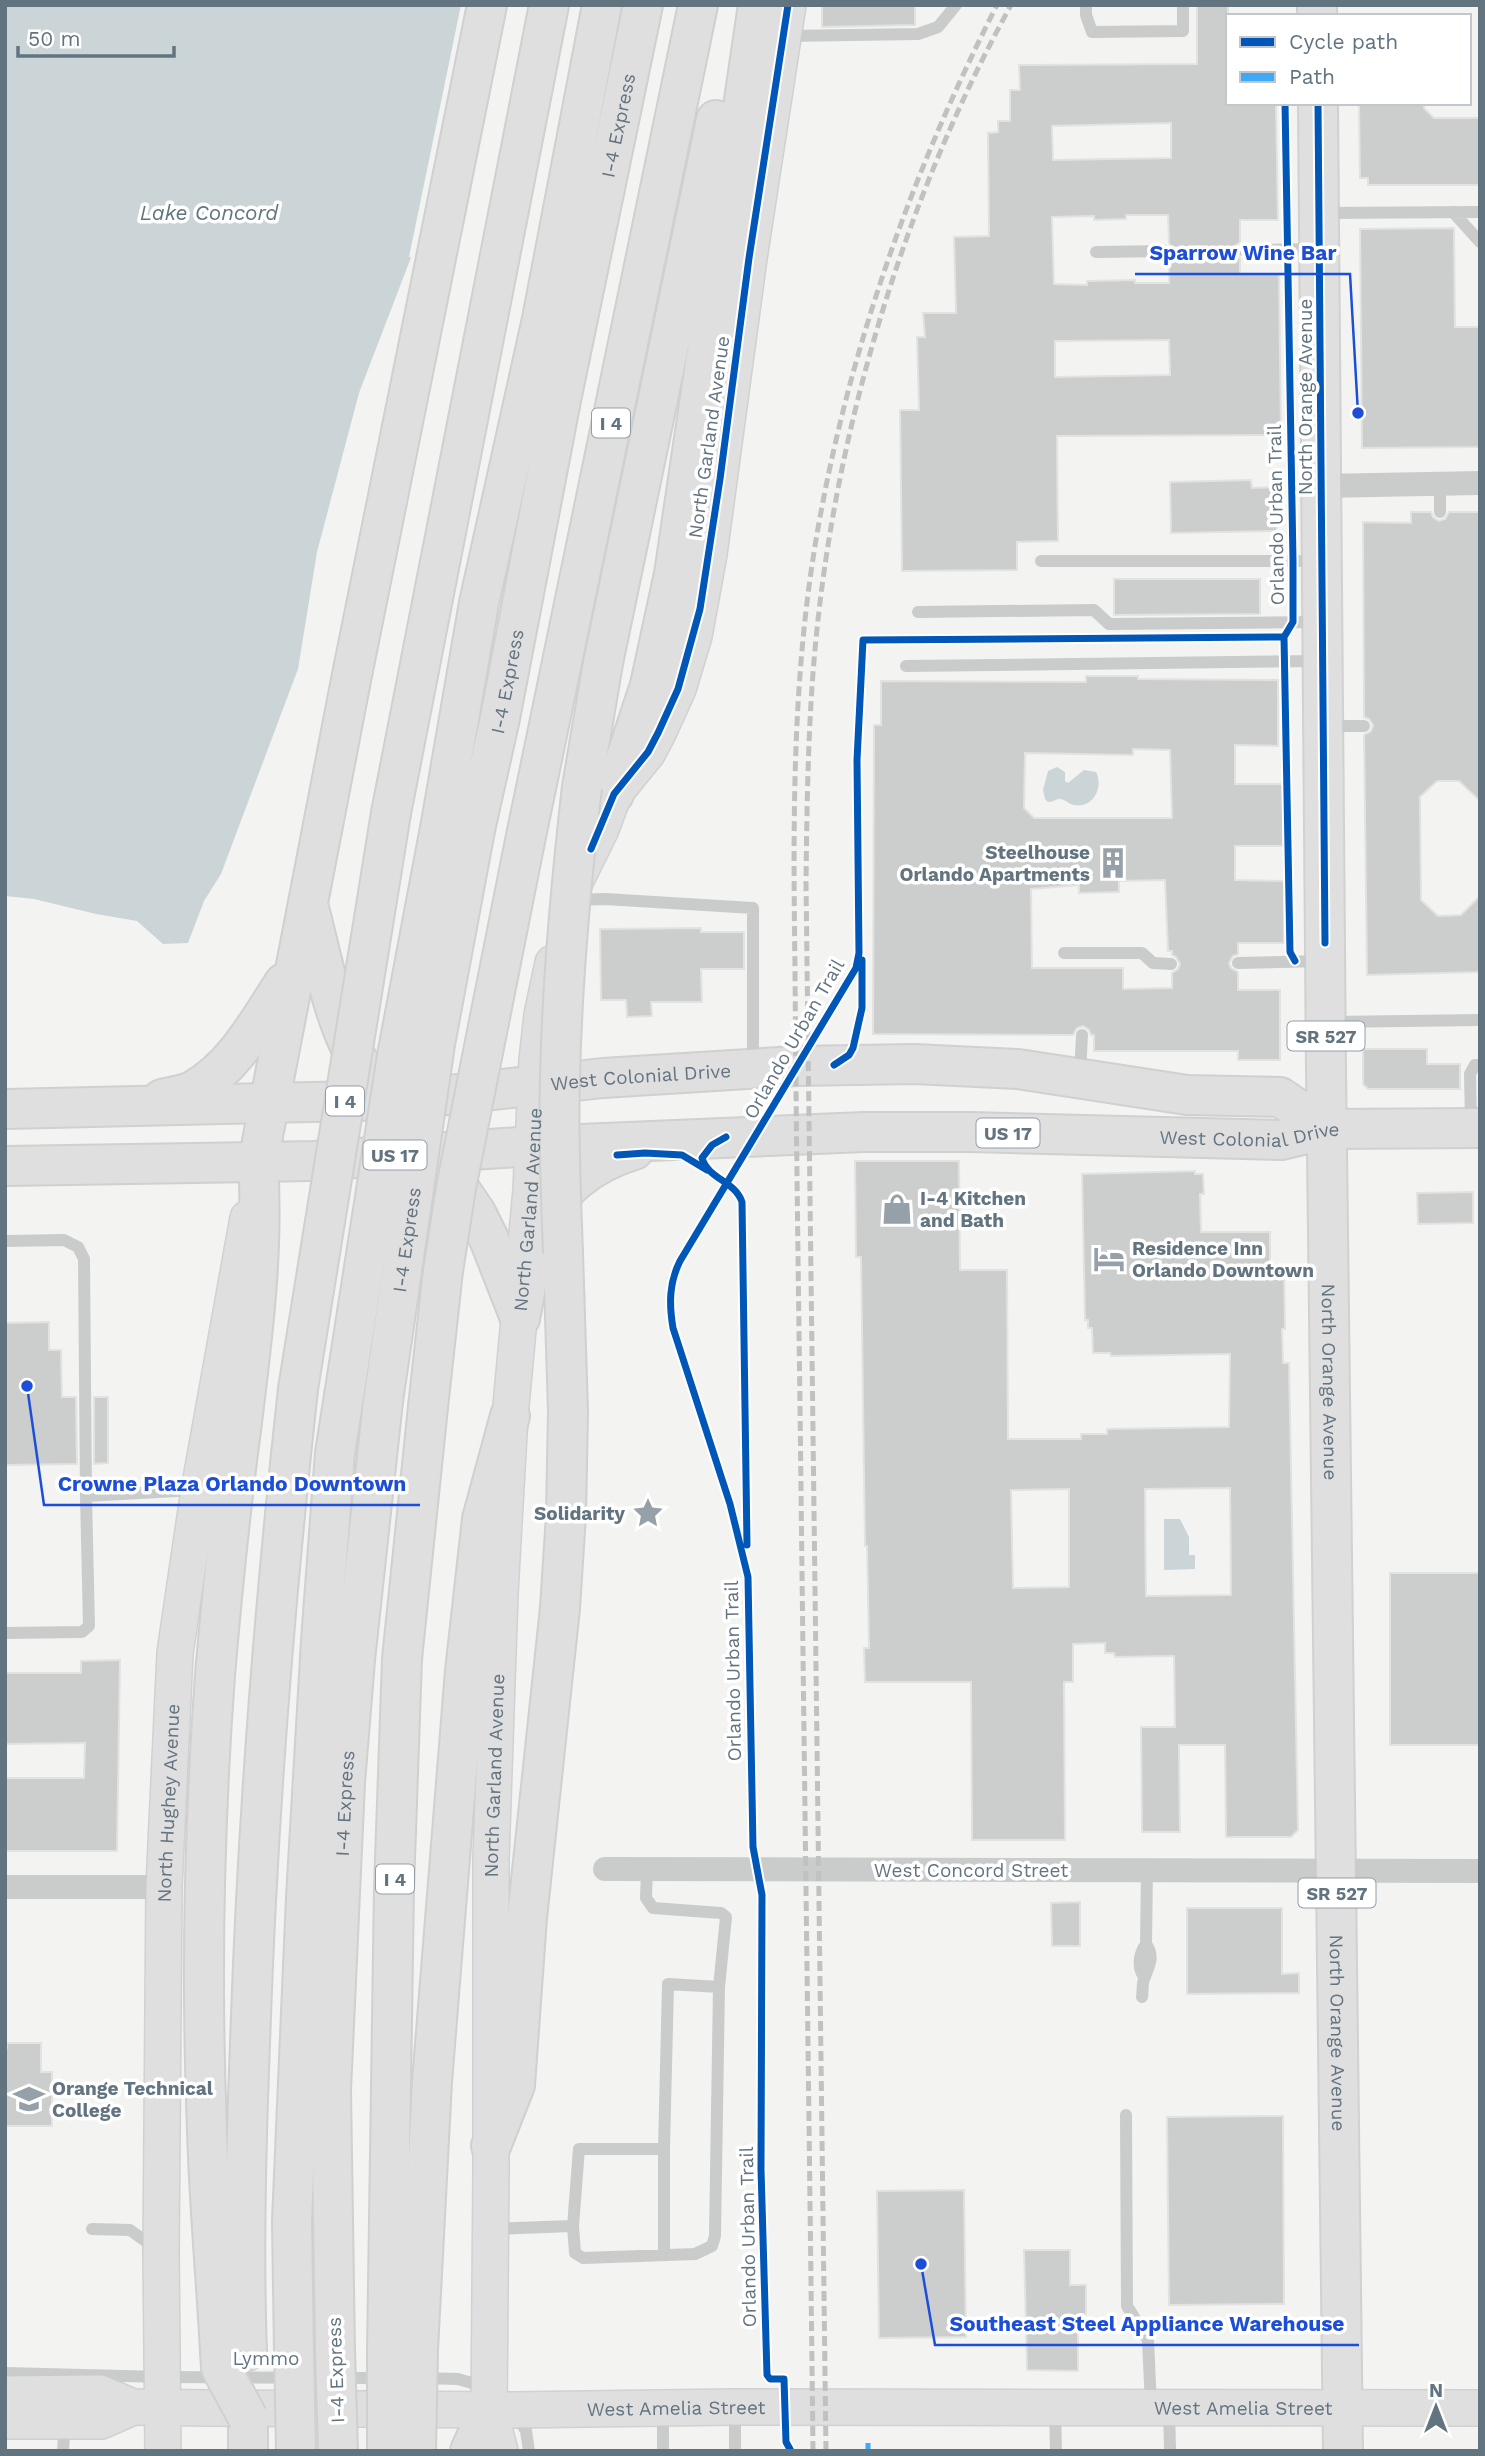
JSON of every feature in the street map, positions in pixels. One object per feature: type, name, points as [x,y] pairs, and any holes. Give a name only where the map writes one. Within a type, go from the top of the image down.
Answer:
[{"type":"main road","points":[[234,2351],[205,2090],[204,1970],[212,1716],[223,1583],[256,1310],[260,1200],[258,1162],[353,667],[488,5]]},
{"type":"main road","name":"I 4","points":[[248,2434],[234,2351],[248,2118],[256,1891],[271,1663],[298,1389],[391,813],[549,5]]},
{"type":"main road","name":"I-4 Express","points":[[338,2451],[331,2090],[345,1783],[355,1660],[383,1401],[435,1044],[479,603],[542,320],[602,5]]},
{"type":"main road","name":"I-4 Express","points":[[296,2451],[292,2221],[306,1883],[335,1453],[397,1056],[458,827],[500,718],[643,5]]},
{"type":"main road","name":"I 4","points":[[387,2451],[403,2351],[394,1902],[402,1659],[443,1272],[456,1188],[525,841],[698,5]]},
{"type":"main road","points":[[598,790],[606,650],[741,5]]},
{"type":"main road","points":[[491,2146],[515,2085],[527,1918],[560,1608],[566,1515],[568,1411],[559,1111],[563,996],[574,857],[598,790],[650,685],[674,574],[758,5]]},
{"type":"main road","name":"North Orange Avenue","points":[[1318,105],[1325,1022],[1343,2451]]},
{"type":"main road","points":[[307,904],[335,1006],[359,1064],[435,1152],[476,1213],[520,1318]]},
{"type":"main road","points":[[128,1107],[192,1091],[223,1069],[249,1037],[295,967]]},
{"type":"main road","name":"West Colonial Drive","points":[[5,1109],[391,1100],[536,1084],[754,1069],[853,1064],[944,1065],[1018,1069],[1187,1095],[1280,1097],[1327,1129]]},
{"type":"main road","points":[[391,1100],[533,1146]]},
{"type":"main road","name":"US 17","points":[[1327,1129],[1476,1128]]},
{"type":"main road","name":"West Colonial Drive","points":[[5,1166],[314,1161],[533,1146],[938,1132],[1281,1140],[1327,1129]]},
{"type":"main road","points":[[520,1318],[538,1234],[558,1200],[572,1183],[590,1169],[617,1155],[687,1139]]},
{"type":"main road","points":[[416,2451],[403,2351],[432,2082],[465,1671],[482,1518],[510,1416]]},
{"type":"main road","points":[[470,2451],[496,2402]]},
{"type":"street","name":"North Garland Avenue","points":[[500,2451],[491,2229],[492,1809],[499,1593],[510,1416],[520,1318],[542,1015],[568,900],[601,829],[598,790],[648,752],[678,689],[700,609],[785,21]]},
{"type":"street","points":[[1321,486],[1480,484]]},
{"type":"street","name":"North Hughey Avenue","points":[[163,2451],[153,2397],[161,2252],[164,1887],[175,1653],[199,1490],[258,1162]]},
{"type":"street","name":"West Concord Street","points":[[605,1870],[1480,1871]]},
{"type":"street","points":[[5,1887],[164,1887]]},
{"type":"street","name":"West Amelia Street","points":[[5,2394],[100,2393],[153,2397],[496,2402],[663,2408],[1480,2408]]},
{"type":"street","name":"West Amelia Street","points":[[5,2421],[64,2436],[153,2397]]},
{"type":"lane","points":[[785,21],[842,35],[913,34],[928,32],[938,27],[956,5]]},
{"type":"lane","points":[[1086,5],[1086,15],[1092,32],[1183,31],[1183,5]]},
{"type":"lane","points":[[1453,212],[1480,242]]},
{"type":"lane","points":[[1244,250],[1319,231],[1453,212],[1480,212]]},
{"type":"lane","points":[[1096,252],[1165,251]]},
{"type":"lane","points":[[1440,484],[1440,512]]},
{"type":"lane","points":[[1041,561],[1322,561]]},
{"type":"lane","points":[[918,612],[1094,610],[1109,624],[1322,622]]},
{"type":"lane","points":[[906,666],[1323,661]]},
{"type":"lane","points":[[1323,726],[1364,726]]},
{"type":"lane","points":[[568,900],[605,899],[753,908],[754,1069]]},
{"type":"lane","points":[[1064,953],[1142,953],[1153,962],[1171,964]]},
{"type":"lane","points":[[1081,953],[1081,967]]},
{"type":"lane","points":[[1238,963],[1325,961]]},
{"type":"lane","points":[[1325,1022],[1480,1020]]},
{"type":"lane","points":[[1080,1078],[1082,1035]]},
{"type":"lane","points":[[1476,1128],[1470,1074],[1475,1065],[1480,1065]]},
{"type":"lane","points":[[5,1241],[64,1240],[78,1247],[84,1259],[89,1626],[82,1632],[5,1633]]},
{"type":"lane","points":[[86,1499],[199,1490]]},
{"type":"lane","points":[[647,1870],[646,1898],[653,1908],[721,1913],[726,1917],[719,1987],[715,2236],[712,2246],[701,2253],[578,2256],[575,2253],[573,2226],[579,2149],[664,2149]]},
{"type":"lane","points":[[1142,1997],[1144,1978],[1140,1970],[1141,1951],[1146,1944],[1147,1870]]},
{"type":"lane","points":[[664,2255],[668,1984],[719,1987]]},
{"type":"lane","points":[[1126,2115],[1127,2306],[1148,2340],[1170,2448]]},
{"type":"lane","points":[[491,2229],[573,2226]]},
{"type":"lane","points":[[92,2229],[130,2230],[161,2252]]},
{"type":"lane","points":[[5,2373],[153,2397]]},
{"type":"lane","points":[[496,2402],[526,2431],[529,2451]]},
{"type":"lane","points":[[735,2407],[735,2451]]},
{"type":"lane","points":[[663,2408],[663,2451]]},
{"type":"lane","points":[[1055,2408],[1056,2451]]},
{"type":"water","name":"Lake Concord","points":[[5,5],[481,5],[420,234],[359,393],[317,552],[298,669],[221,874],[204,901],[188,943],[163,944],[137,921],[34,899],[5,896]]},
{"type":"water","points":[[1057,767],[1065,772],[1065,781],[1068,783],[1084,770],[1096,772],[1099,784],[1095,796],[1087,804],[1081,805],[1060,799],[1048,802],[1043,790],[1048,771]]},
{"type":"water","points":[[1164,1519],[1180,1519],[1189,1537],[1189,1555],[1195,1555],[1195,1569],[1164,1570]]},
{"type":"pier","points":[[461,5],[484,5],[423,235],[414,258],[409,257]]},
{"type":"building","points":[[822,5],[915,5],[915,25],[822,27]]},
{"type":"building","points":[[1197,5],[1228,5],[1226,105],[1276,105],[1278,220],[1240,220],[1240,242],[1234,251],[1240,258],[1240,274],[1279,274],[1281,435],[1057,436],[1058,541],[1017,542],[1017,570],[902,571],[900,410],[919,410],[917,337],[925,337],[923,313],[956,313],[954,237],[989,236],[988,133],[998,132],[998,121],[1010,121],[1010,90],[1020,90],[1019,65],[1197,64]],"holes":[[[1171,123],[1171,158],[1053,160],[1052,126]],[[1126,215],[1168,215],[1169,243],[1174,252],[1169,259],[1169,283],[1135,283],[1135,280],[1087,281],[1087,285],[1054,284],[1052,217],[1094,216],[1094,220],[1126,219]],[[1169,340],[1170,375],[1055,377],[1055,341]]]},
{"type":"building","points":[[1359,105],[1424,105],[1434,118],[1480,118],[1480,185],[1368,185],[1368,178],[1360,178]]},
{"type":"building","points":[[1454,228],[1455,327],[1480,327],[1480,447],[1362,448],[1360,229]]},
{"type":"building","points":[[1251,480],[1252,488],[1276,487],[1277,531],[1171,533],[1170,482]]},
{"type":"building","points":[[1411,512],[1431,512],[1439,521],[1445,519],[1449,512],[1480,512],[1480,801],[1459,781],[1437,781],[1420,797],[1421,900],[1438,916],[1461,915],[1480,896],[1480,972],[1367,975],[1364,735],[1371,731],[1373,725],[1364,717],[1363,522],[1411,523]]},
{"type":"building","points":[[1114,579],[1260,579],[1260,614],[1114,615]]},
{"type":"building","name":"Steelhouse Orlando Apartments","points":[[1086,676],[1278,680],[1278,746],[1235,745],[1235,784],[1283,784],[1283,846],[1235,846],[1235,880],[1284,881],[1284,943],[1238,943],[1238,954],[1233,956],[1229,963],[1231,968],[1238,972],[1238,990],[1280,990],[1280,1060],[1238,1060],[1238,1051],[1094,1051],[1094,1035],[1083,1026],[1077,1028],[1073,1035],[873,1034],[874,725],[881,725],[881,681],[1086,682]],"holes":[[[1133,749],[1170,750],[1172,818],[1034,818],[1024,808],[1025,753],[1133,755]],[[1165,880],[1168,951],[1172,951],[1180,964],[1172,973],[1172,988],[1123,989],[1123,968],[1032,968],[1031,889],[1079,885],[1079,893],[1119,892],[1119,881]]]},
{"type":"building","points":[[701,928],[701,932],[744,932],[744,969],[701,969],[702,1002],[651,1002],[652,1016],[627,1017],[626,1000],[601,1000],[600,929]]},
{"type":"building","points":[[1363,1049],[1427,1049],[1427,1064],[1460,1064],[1460,1089],[1368,1089],[1363,1084]]},
{"type":"building","points":[[855,1161],[959,1161],[960,1270],[1007,1270],[1008,1439],[1081,1439],[1081,1434],[1107,1434],[1107,1429],[1229,1427],[1230,1354],[1111,1356],[1110,1353],[1093,1353],[1092,1328],[1088,1328],[1088,1320],[1085,1320],[1082,1174],[1195,1171],[1195,1174],[1203,1174],[1204,1194],[1200,1194],[1201,1232],[1270,1232],[1270,1265],[1284,1265],[1283,1363],[1289,1363],[1298,1830],[1291,1837],[1226,1837],[1225,1745],[1179,1745],[1180,1832],[1142,1832],[1141,1727],[1175,1727],[1174,1656],[1115,1657],[1114,1653],[1105,1653],[1105,1643],[1073,1644],[1073,1682],[1064,1682],[1065,1840],[972,1840],[971,1682],[865,1682],[864,1648],[869,1648],[861,1257],[856,1257]],"holes":[[[1230,1488],[1231,1595],[1146,1596],[1145,1489]],[[1069,1489],[1069,1587],[1013,1588],[1011,1490]]]},
{"type":"building","points":[[1473,1192],[1473,1223],[1418,1224],[1417,1193]]},
{"type":"building","points":[[49,1322],[49,1350],[61,1350],[62,1397],[76,1397],[77,1464],[5,1465],[5,1323]]},
{"type":"building","points":[[94,1397],[108,1397],[108,1463],[94,1464]]},
{"type":"building","points":[[1390,1573],[1480,1573],[1480,1745],[1390,1745]]},
{"type":"building","points":[[120,1660],[117,1851],[5,1851],[5,1778],[84,1778],[85,1743],[5,1744],[5,1673],[81,1673],[81,1661]]},
{"type":"building","points":[[1080,1902],[1080,1946],[1052,1946],[1051,1903]]},
{"type":"building","points":[[1187,1908],[1282,1908],[1282,1974],[1299,1973],[1299,1993],[1187,1994]]},
{"type":"building","name":"Orange Technical College","points":[[7,2043],[41,2043],[41,2072],[52,2072],[52,2126],[5,2126]]},
{"type":"building","points":[[1283,2116],[1284,2304],[1169,2305],[1167,2117]]},
{"type":"building","points":[[964,2190],[966,2337],[879,2338],[877,2191]]},
{"type":"building","points":[[1024,2250],[1070,2250],[1070,2285],[1086,2285],[1086,2314],[1078,2314],[1078,2371],[1027,2370]]},
{"type":"railway","points":[[813,2451],[794,914],[794,805],[803,642],[817,534],[830,465],[866,329],[911,197],[966,68],[997,5]]},
{"type":"railway","points":[[826,2451],[806,883],[813,669],[826,558],[841,476],[859,394],[882,313],[939,154],[973,78],[1011,5]]},
{"type":"marked path","points":[[868,2443],[868,2451]]},
{"type":"cycle path","points":[[591,849],[614,794],[648,752],[678,689],[700,609],[749,258],[788,5]]},
{"type":"cycle path","name":"Orlando Urban Trail","points":[[1284,637],[1293,622],[1285,105]]},
{"type":"cycle path","points":[[1318,105],[1325,943]]},
{"type":"cycle path","points":[[1284,637],[1290,952],[1295,961]]},
{"type":"cycle path","name":"Orlando Urban Trail","points":[[791,2451],[786,2442],[784,2379],[770,2379],[767,2375],[761,2169],[762,1895],[753,1847],[748,1577],[730,1504],[673,1328],[671,1302],[674,1277],[680,1261],[856,968],[859,953],[857,760],[863,640],[1284,637]]},
{"type":"cycle path","name":"Orlando Urban Trail","points":[[834,1065],[849,1055],[853,1048],[862,1008],[862,960]]},
{"type":"cycle path","points":[[726,1137],[712,1145],[702,1158],[710,1171],[734,1189],[742,1202],[747,1545]]},
{"type":"cycle path","points":[[617,1155],[682,1155],[707,1170]]},
{"type":"place","name":"Sparrow Wine Bar","points":[[1358,413]]},
{"type":"place","name":"Steelhouse Orlando Apartments","points":[[1113,863]]},
{"type":"place","name":"I-4 Kitchen and Bath","points":[[897,1209]]},
{"type":"place","name":"Residence Inn Orlando Downtown","points":[[1109,1259]]},
{"type":"place","name":"Crowne Plaza Orlando Downtown","points":[[27,1386]]},
{"type":"place","name":"Solidarity","points":[[648,1513]]},
{"type":"place","name":"Orange Technical College","points":[[29,2099]]},
{"type":"place","name":"Southeast Steel Appliance Warehouse","points":[[921,2264]]}]
